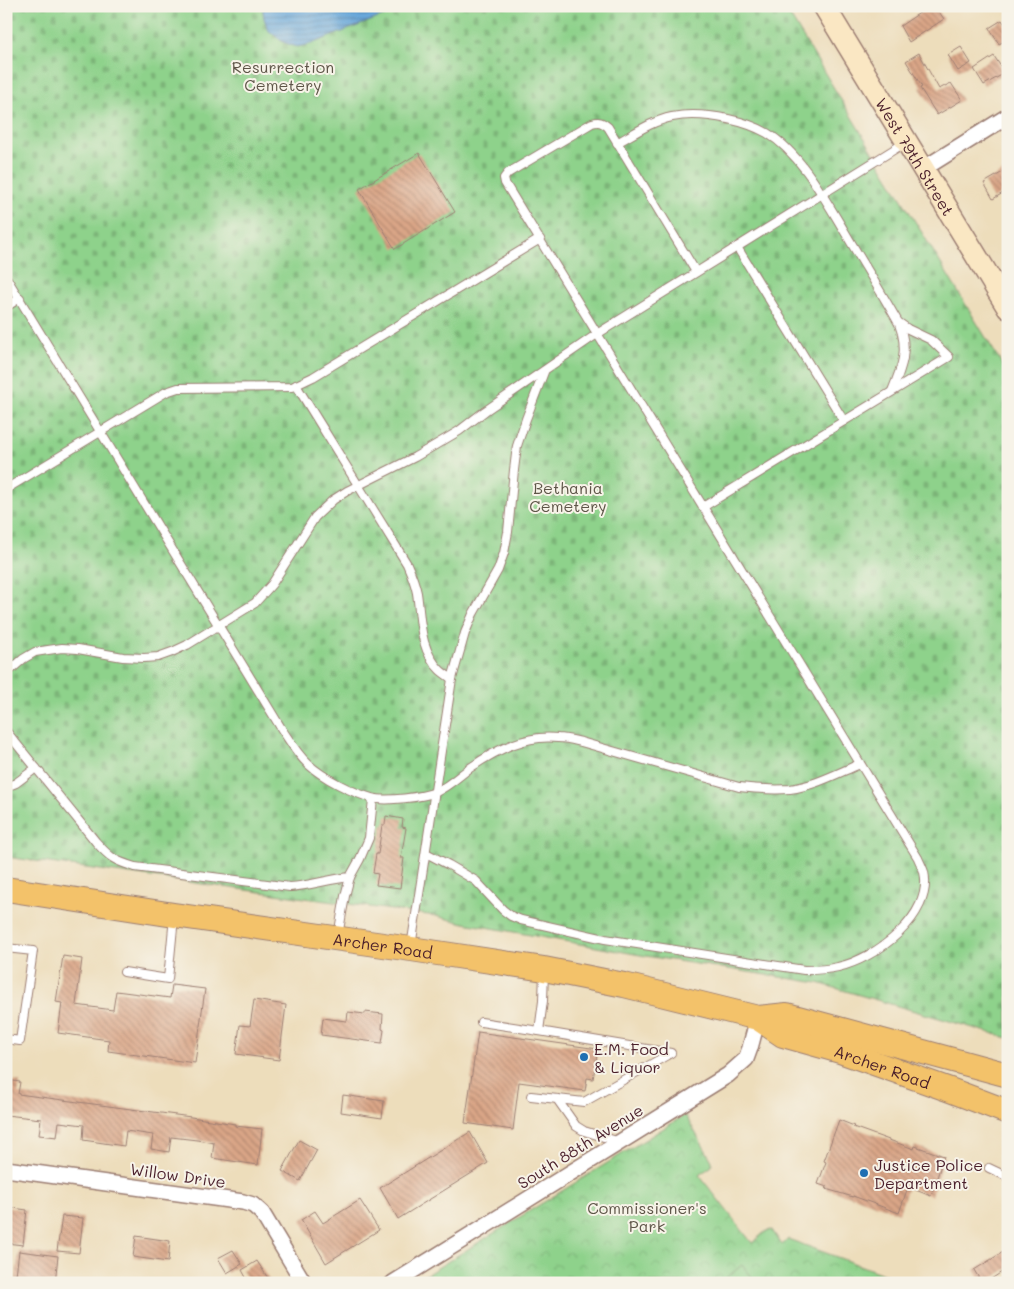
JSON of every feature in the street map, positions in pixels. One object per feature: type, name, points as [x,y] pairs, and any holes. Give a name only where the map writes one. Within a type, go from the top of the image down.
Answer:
[{"type":"main road","name":"West 79th Street","points":[[824,6],[1008,308]]},
{"type":"main road","name":"Archer Road","points":[[6,889],[174,916],[544,969],[624,985],[758,1018],[784,1035],[840,1051],[1008,1112]]},
{"type":"main road","name":"Archer Road","points":[[758,1018],[787,1015],[1008,1075]]},
{"type":"main road","points":[[950,1090],[1008,1102]]},
{"type":"street","points":[[923,169],[1008,116]]},
{"type":"street","name":"South 88th Avenue","points":[[393,1283],[728,1075],[746,1059],[758,1018]]},
{"type":"street","name":"Willow Drive","points":[[6,1169],[243,1202],[253,1205],[262,1213],[304,1283]]},
{"type":"lane","points":[[618,143],[644,127],[670,117],[692,114],[713,116],[745,123],[768,134],[786,148],[802,166],[822,194],[898,322],[903,335],[904,359],[892,391]]},
{"type":"lane","points":[[426,854],[476,881],[503,910],[521,920],[605,939],[804,970],[821,971],[840,967],[875,952],[904,929],[923,898],[924,871],[918,858],[504,178],[508,173],[592,123],[597,121],[603,123],[608,127],[618,143],[696,272]]},
{"type":"lane","points":[[6,674],[35,652],[62,648],[144,658],[172,652],[187,645],[255,603],[264,594],[315,517],[333,500],[347,491],[416,457],[459,431],[485,411],[598,334],[907,142]]},
{"type":"lane","points":[[6,489],[166,392],[178,388],[292,387],[313,377],[540,239]]},
{"type":"lane","points":[[737,247],[844,420]]},
{"type":"lane","points":[[6,278],[20,298],[281,728],[308,764],[327,778],[348,789],[373,798],[396,799],[435,792],[487,756],[507,746],[531,739],[557,737],[581,742],[739,787],[766,790],[792,788],[817,782],[860,764]]},
{"type":"lane","points":[[6,307],[20,298]]},
{"type":"lane","points":[[703,507],[949,357],[931,340],[898,322]]},
{"type":"lane","points":[[411,949],[452,680],[465,633],[473,614],[498,570],[504,553],[517,446],[544,372]]},
{"type":"lane","points":[[296,385],[407,564],[413,578],[420,625],[428,653],[440,670],[452,680]]},
{"type":"lane","points":[[6,731],[96,842],[108,855],[120,862],[135,867],[290,887],[350,877]]},
{"type":"lane","points":[[6,787],[16,783],[36,768]]},
{"type":"lane","points":[[338,938],[350,877],[360,859],[368,838],[373,798]]},
{"type":"lane","points":[[124,972],[168,978],[174,916]]},
{"type":"lane","points":[[6,948],[33,951],[20,1041],[6,1039]]},
{"type":"lane","points":[[540,1031],[544,969]]},
{"type":"lane","points":[[481,1022],[671,1053],[584,1102],[531,1096]]},
{"type":"lane","points":[[557,1099],[576,1126],[620,1142]]},
{"type":"lane","points":[[989,1168],[1008,1177]]},
{"type":"green space","name":"Bethania Cemetery","points":[[6,6],[784,6],[1008,374],[1008,1038],[818,983],[646,956],[464,923],[436,916],[6,857]]},
{"type":"green space","name":"Commissioner's Park","points":[[685,1115],[712,1161],[712,1166],[699,1175],[752,1243],[766,1231],[772,1230],[782,1245],[788,1239],[894,1278],[897,1283],[413,1283]]},
{"type":"green space","points":[[742,1265],[757,1283],[720,1283]]},
{"type":"water","points":[[262,6],[409,6],[311,44],[297,47],[283,42],[268,30]]},
{"type":"building","points":[[930,6],[935,6],[944,19],[909,42],[900,26]]},
{"type":"building","points":[[1002,20],[1008,29],[1008,39],[999,44],[989,28]]},
{"type":"building","points":[[961,47],[971,63],[958,71],[948,55]]},
{"type":"building","points":[[919,53],[939,89],[951,83],[962,100],[937,115],[906,61]]},
{"type":"building","points":[[994,56],[1005,73],[984,85],[974,69]]},
{"type":"building","points":[[419,153],[455,212],[395,249],[359,189]]},
{"type":"building","points":[[1008,169],[1008,190],[993,199],[984,183]]},
{"type":"building","points":[[386,816],[403,819],[402,827],[406,828],[401,858],[404,858],[400,888],[376,885],[378,874],[373,873],[382,825],[385,825]]},
{"type":"building","points":[[63,956],[82,959],[76,1005],[113,1010],[116,991],[170,998],[172,985],[205,989],[195,1063],[108,1051],[109,1040],[58,1033],[62,1003],[56,1002]]},
{"type":"building","points":[[254,1000],[286,1005],[279,1060],[236,1054],[240,1025],[250,1026]]},
{"type":"building","points":[[348,1012],[383,1014],[382,1029],[384,1030],[382,1043],[321,1035],[323,1018],[347,1021]]},
{"type":"building","points":[[478,1032],[598,1049],[593,1079],[587,1078],[585,1091],[519,1082],[513,1130],[465,1123]]},
{"type":"building","points":[[6,1080],[20,1082],[18,1094],[191,1117],[235,1124],[235,1126],[262,1129],[258,1165],[212,1158],[214,1143],[197,1140],[171,1137],[169,1152],[151,1149],[153,1135],[126,1131],[124,1146],[83,1140],[84,1125],[59,1122],[57,1137],[39,1135],[41,1119],[6,1115]]},
{"type":"building","points":[[343,1095],[384,1101],[382,1118],[341,1112]]},
{"type":"building","name":"Justice Police Department","points":[[839,1120],[914,1149],[915,1146],[944,1156],[931,1196],[908,1187],[899,1213],[853,1196],[826,1189],[827,1187],[818,1184]]},
{"type":"building","points":[[470,1132],[488,1163],[398,1219],[380,1188]]},
{"type":"building","points":[[299,1140],[317,1150],[300,1181],[282,1171]]},
{"type":"building","points":[[360,1200],[379,1230],[326,1263],[301,1220],[315,1211],[323,1223]]},
{"type":"building","points":[[6,1207],[27,1210],[23,1245],[6,1243]]},
{"type":"building","points":[[62,1216],[83,1218],[79,1253],[57,1251]]},
{"type":"building","points":[[136,1236],[170,1241],[168,1262],[133,1257]]},
{"type":"building","points":[[1008,1249],[1008,1268],[982,1283],[974,1270]]},
{"type":"building","points":[[233,1250],[242,1264],[227,1273],[218,1258]]},
{"type":"building","points":[[19,1251],[58,1256],[55,1283],[15,1283]]},
{"type":"building","points":[[257,1261],[271,1283],[249,1283],[242,1270]]},
{"type":"place","name":"E.M. Food & Liquor","points":[[584,1057]]},
{"type":"place","name":"Justice Police Department","points":[[864,1173]]},
{"type":"park label","name":"Resurrection Cemetery","points":[[283,75]]}]
